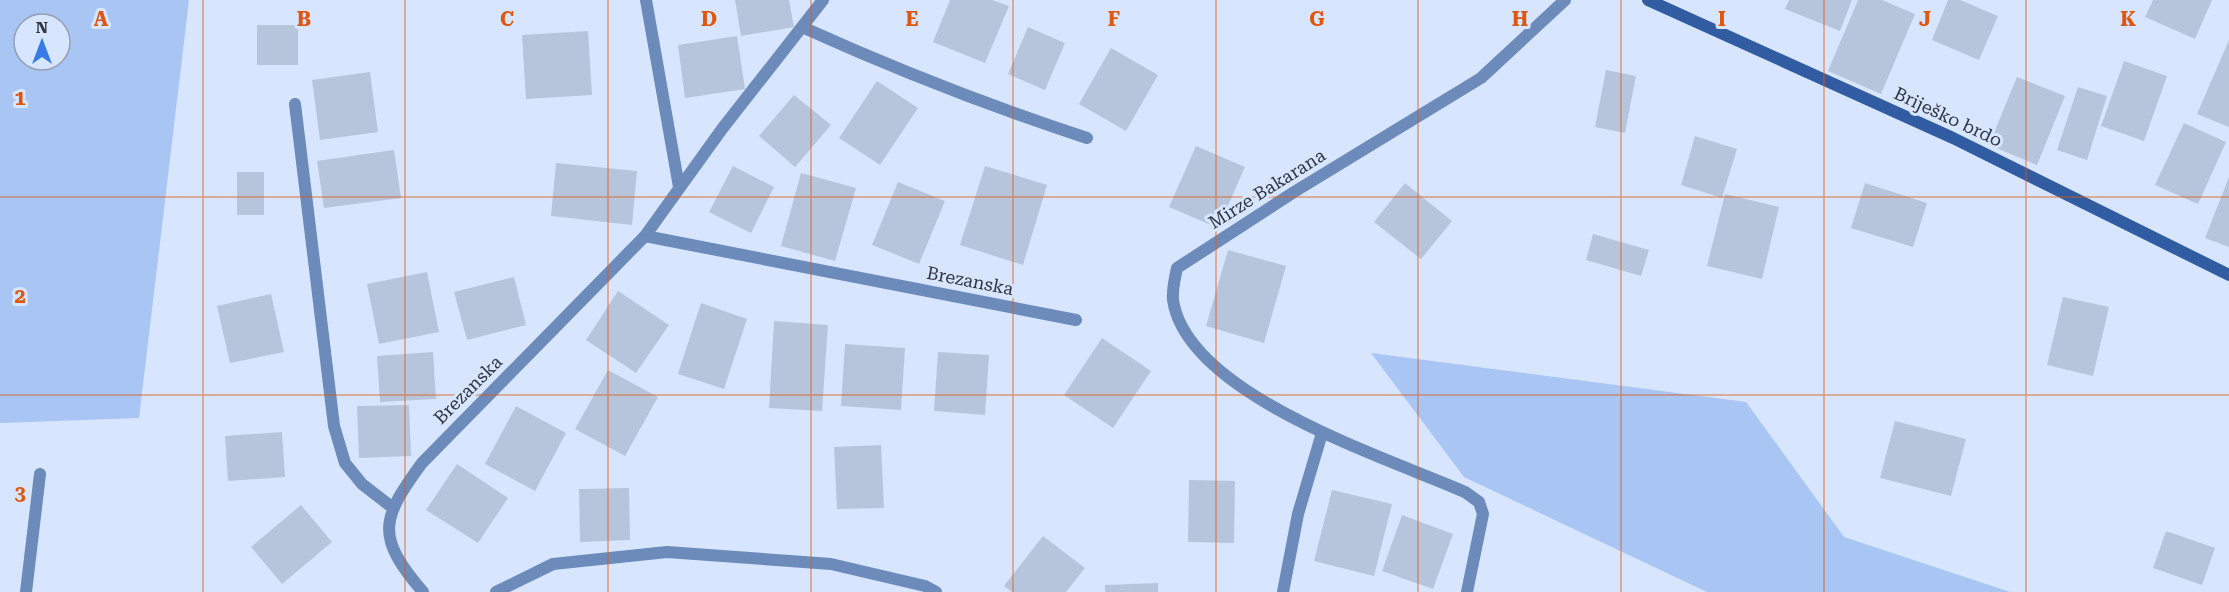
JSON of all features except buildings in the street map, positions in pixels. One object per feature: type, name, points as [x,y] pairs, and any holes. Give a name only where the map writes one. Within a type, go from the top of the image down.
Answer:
[{"type":"street","points":[[646,0],[679,187]]},
{"type":"street","name":"Brezanska","points":[[423,592],[392,547],[388,521],[398,495],[422,463],[645,236],[679,187],[823,0]]},
{"type":"street","name":"Mirze Bakarana","points":[[1467,592],[1484,514],[1479,502],[1465,492],[1322,433],[1248,390],[1214,366],[1187,334],[1173,301],[1177,268],[1304,186],[1481,78],[1565,0]]},
{"type":"street","name":"Briješko brdo","points":[[1648,0],[1953,138],[2229,275]]},
{"type":"street","points":[[802,27],[908,74],[1087,138]]},
{"type":"street","points":[[294,104],[334,426],[345,463],[362,484],[393,508]]},
{"type":"street","name":"Brezanska","points":[[645,236],[1076,320]]},
{"type":"street","points":[[1283,592],[1298,514],[1322,433]]},
{"type":"street","points":[[26,592],[40,474]]},
{"type":"street","points":[[496,592],[553,564],[667,552],[831,564],[925,586],[936,592]]},
{"type":"shaded area","points":[[0,0],[189,0],[139,418],[0,423]]},
{"type":"shaded area","points":[[1371,353],[1746,402],[1844,537],[2010,592],[1707,592],[1464,477]]}]
